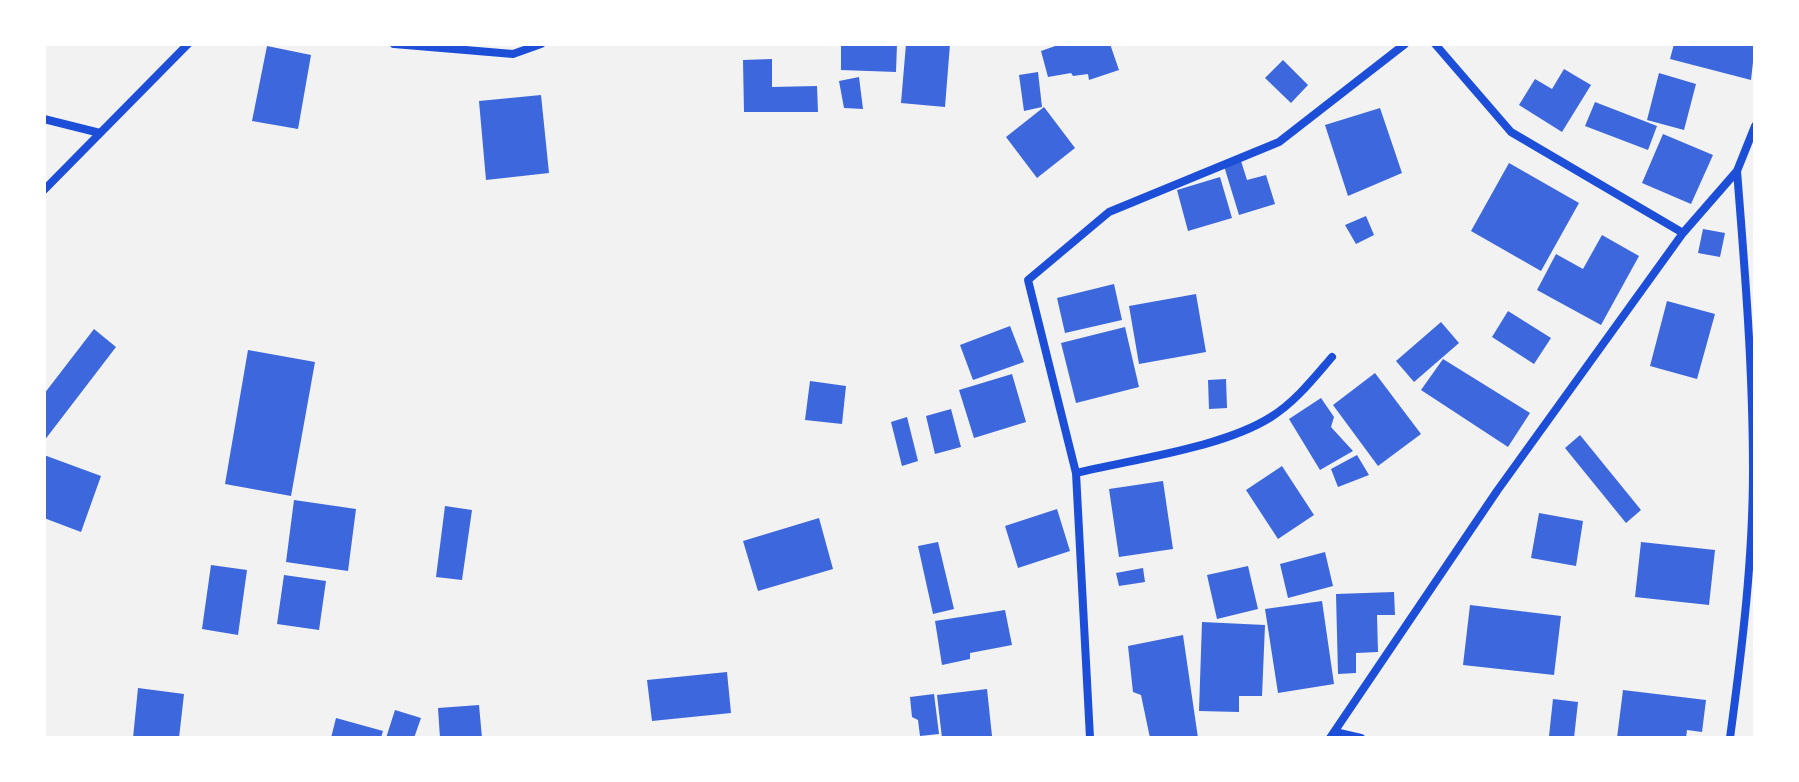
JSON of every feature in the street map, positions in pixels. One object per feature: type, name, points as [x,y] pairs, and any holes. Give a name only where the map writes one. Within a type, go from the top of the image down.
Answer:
[{"type":"street","points":[[44,190],[188,44]]},
{"type":"street","points":[[394,44],[513,54],[541,44]]},
{"type":"street","points":[[1090,738],[1076,473],[1028,280],[1109,212],[1279,142],[1405,44]]},
{"type":"street","points":[[1435,44],[1511,132],[1683,233]]},
{"type":"street","points":[[44,119],[100,133]]},
{"type":"street","points":[[1361,738],[1332,735],[1497,491],[1683,233],[1737,171],[1755,126]]},
{"type":"street","points":[[1730,738],[1752,562],[1749,322],[1737,171]]},
{"type":"street","points":[[1076,473],[1225,438],[1270,418],[1301,393],[1332,357]]},
{"type":"building","points":[[841,44],[897,44],[896,72],[841,70]]},
{"type":"building","points":[[906,44],[950,44],[945,107],[901,103]]},
{"type":"building","points":[[1061,44],[1110,44],[1119,70],[1089,80],[1088,74],[1048,77],[1041,51]]},
{"type":"building","points":[[1674,44],[1755,44],[1751,80],[1670,59]]},
{"type":"building","points":[[267,46],[311,55],[298,129],[252,121]]},
{"type":"building","points":[[772,59],[772,87],[817,86],[818,112],[744,112],[743,60]]},
{"type":"building","points":[[1283,60],[1308,85],[1291,103],[1265,78]]},
{"type":"building","points":[[1564,69],[1591,85],[1562,132],[1519,105],[1535,79],[1552,89]]},
{"type":"building","points":[[1038,72],[1042,107],[1024,111],[1019,75]]},
{"type":"building","points":[[1659,73],[1696,84],[1684,130],[1647,120]]},
{"type":"building","points":[[859,77],[863,109],[844,108],[839,81]]},
{"type":"building","points":[[541,95],[549,173],[486,180],[479,101]]},
{"type":"building","points":[[1595,102],[1657,126],[1648,150],[1585,126]]},
{"type":"building","points":[[1044,107],[1075,148],[1037,178],[1006,137]]},
{"type":"building","points":[[1380,108],[1402,173],[1348,196],[1325,125]]},
{"type":"building","points":[[1663,134],[1713,155],[1691,204],[1642,183]]},
{"type":"building","points":[[1241,161],[1247,180],[1266,175],[1275,204],[1239,215],[1224,166]]},
{"type":"building","points":[[1509,163],[1579,203],[1541,271],[1471,231]]},
{"type":"building","points":[[1220,177],[1232,218],[1188,231],[1177,190]]},
{"type":"building","points":[[1366,216],[1374,235],[1356,244],[1345,225]]},
{"type":"building","points":[[1703,229],[1725,233],[1720,257],[1698,253]]},
{"type":"building","points":[[1602,235],[1639,256],[1601,325],[1537,290],[1556,254],[1583,269]]},
{"type":"building","points":[[1114,284],[1122,320],[1065,333],[1057,298]]},
{"type":"building","points":[[1196,294],[1206,352],[1139,364],[1129,306]]},
{"type":"building","points":[[1667,301],[1715,314],[1697,379],[1650,366]]},
{"type":"building","points":[[1508,311],[1551,338],[1534,364],[1492,337]]},
{"type":"building","points":[[1441,322],[1459,343],[1414,382],[1396,361]]},
{"type":"building","points":[[1010,326],[1024,362],[973,380],[960,345]]},
{"type":"building","points":[[1125,327],[1139,387],[1076,403],[1061,343]]},
{"type":"building","points":[[94,329],[116,347],[44,441],[44,394]]},
{"type":"building","points":[[248,350],[315,362],[291,496],[225,484]]},
{"type":"building","points":[[1443,359],[1530,413],[1508,447],[1421,390]]},
{"type":"building","points":[[1375,373],[1421,434],[1378,466],[1333,405]]},
{"type":"building","points":[[1012,374],[1026,422],[974,438],[959,390]]},
{"type":"building","points":[[1226,379],[1227,408],[1209,409],[1208,380]]},
{"type":"building","points":[[810,381],[846,386],[842,424],[805,420]]},
{"type":"building","points":[[1321,398],[1334,417],[1331,427],[1353,451],[1320,470],[1289,419]]},
{"type":"building","points":[[951,409],[961,447],[935,454],[926,416]]},
{"type":"building","points":[[907,417],[918,461],[902,466],[891,422]]},
{"type":"building","points":[[1580,435],[1641,510],[1626,523],[1565,448]]},
{"type":"building","points":[[44,455],[101,476],[81,532],[44,518]]},
{"type":"building","points":[[1357,455],[1369,475],[1338,487],[1331,469]]},
{"type":"building","points":[[1282,466],[1314,515],[1278,539],[1246,490]]},
{"type":"building","points":[[1163,481],[1173,549],[1119,557],[1109,489]]},
{"type":"building","points":[[294,500],[356,509],[348,571],[286,562]]},
{"type":"building","points":[[445,506],[472,510],[462,580],[436,577]]},
{"type":"building","points":[[1057,509],[1070,551],[1018,568],[1005,526]]},
{"type":"building","points":[[1539,513],[1583,521],[1576,566],[1531,558]]},
{"type":"building","points":[[819,518],[833,569],[758,591],[743,541]]},
{"type":"building","points":[[938,542],[954,609],[933,614],[918,546]]},
{"type":"building","points":[[1641,542],[1715,550],[1709,605],[1635,597]]},
{"type":"building","points":[[1325,552],[1333,586],[1288,598],[1280,564]]},
{"type":"building","points":[[211,565],[247,570],[238,635],[202,629]]},
{"type":"building","points":[[1248,566],[1258,609],[1217,619],[1207,575]]},
{"type":"building","points":[[1143,568],[1145,582],[1119,586],[1116,573]]},
{"type":"building","points":[[284,575],[326,581],[319,630],[277,624]]},
{"type":"building","points":[[1394,592],[1395,615],[1377,615],[1378,652],[1356,653],[1356,673],[1338,674],[1336,594]]},
{"type":"building","points":[[1322,601],[1334,684],[1278,693],[1265,609]]},
{"type":"building","points":[[1470,605],[1561,616],[1554,675],[1463,665]]},
{"type":"building","points":[[1005,610],[1012,645],[970,653],[970,659],[942,665],[935,621]]},
{"type":"building","points":[[1202,622],[1265,625],[1262,696],[1239,696],[1239,712],[1199,711]]},
{"type":"building","points":[[1183,635],[1198,738],[1150,738],[1141,695],[1133,692],[1128,646]]},
{"type":"building","points":[[727,672],[731,713],[652,721],[647,680]]},
{"type":"building","points":[[138,688],[184,694],[179,738],[133,738]]},
{"type":"building","points":[[987,689],[992,736],[942,738],[937,695]]},
{"type":"building","points":[[1623,690],[1706,700],[1702,732],[1687,730],[1686,738],[1617,738]]},
{"type":"building","points":[[934,694],[939,734],[920,736],[918,720],[912,717],[910,697]]},
{"type":"building","points":[[1553,699],[1578,702],[1574,738],[1549,736]]},
{"type":"building","points":[[479,705],[482,738],[440,738],[438,708]]},
{"type":"building","points":[[395,710],[421,718],[414,738],[386,738]]},
{"type":"building","points":[[336,718],[383,731],[381,738],[331,738]]}]
